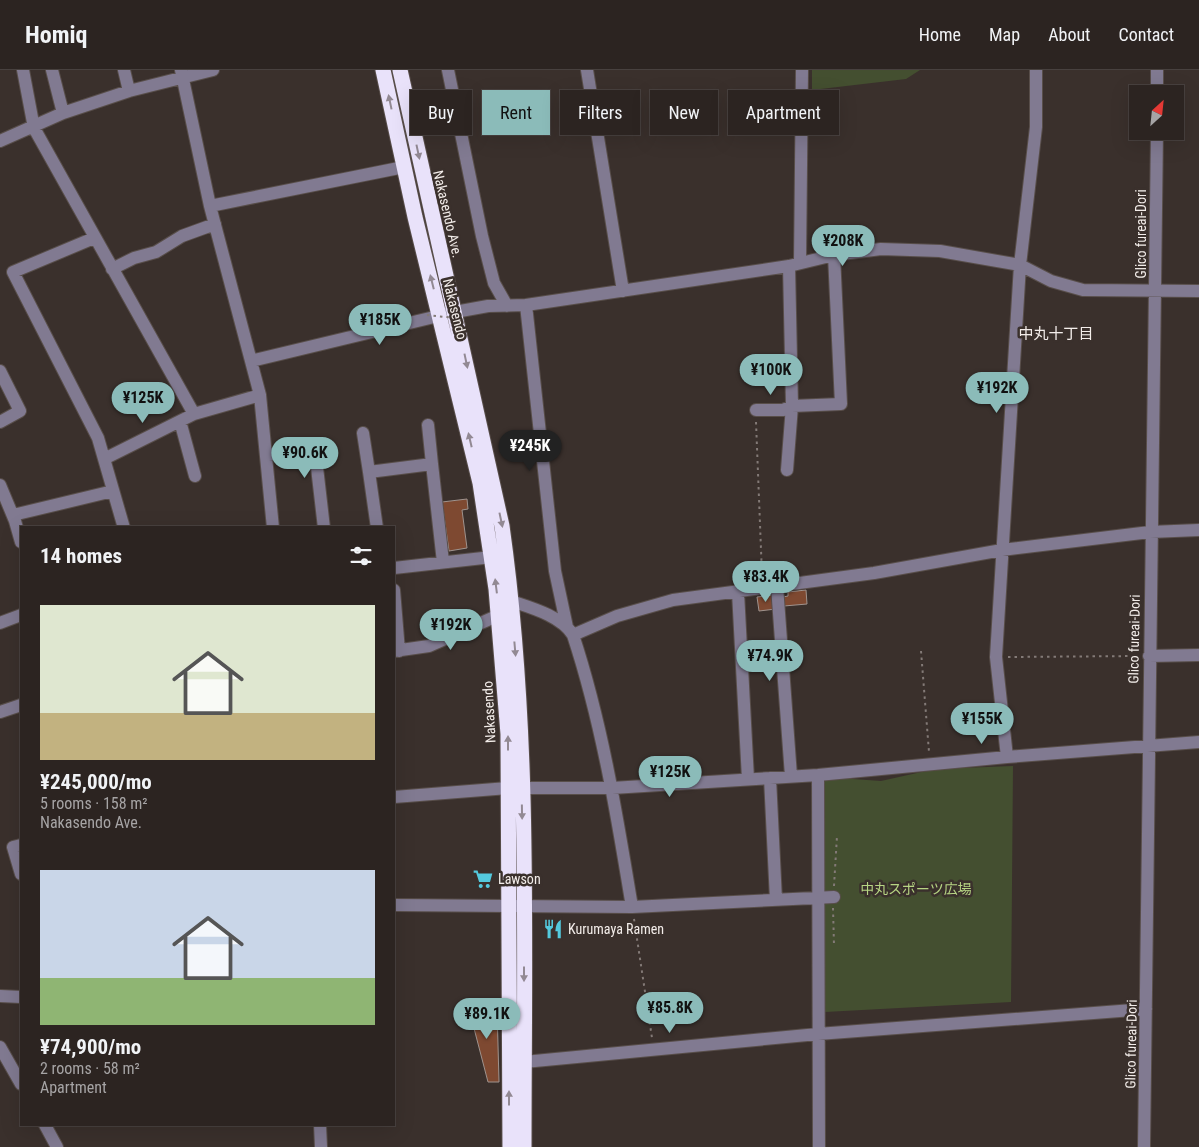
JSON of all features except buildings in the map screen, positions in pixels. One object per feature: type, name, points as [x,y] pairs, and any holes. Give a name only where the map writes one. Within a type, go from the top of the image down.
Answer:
[{"type":"highway","points":[[383,70],[404,167]]},
{"type":"highway","name":"Nakasendo Ave.","points":[[400,70],[446,315],[502,526],[511,601]]},
{"type":"highway","name":"Nakasendo","points":[[404,167],[446,315],[480,483],[492,557],[499,615],[508,734],[515,788],[524,906],[524,1147]]},
{"type":"highway","name":"Nakasendo","points":[[510,1147],[508,906],[520,698],[511,601]]},
{"type":"street","points":[[23,70],[34,128],[194,414]]},
{"type":"street","points":[[52,70],[63,114]]},
{"type":"street","points":[[124,70],[129,91]]},
{"type":"street","points":[[0,141],[63,114],[181,73],[213,70]]},
{"type":"street","points":[[448,70],[482,236],[494,283],[507,306]]},
{"type":"street","points":[[587,70],[623,291]]},
{"type":"street","points":[[787,470],[792,406],[802,70]]},
{"type":"street","points":[[1007,757],[996,657],[1020,266],[1036,127],[1036,70]]},
{"type":"street","points":[[1157,70],[1157,85]]},
{"type":"street","points":[[181,73],[214,224],[260,395],[273,526]]},
{"type":"street","name":"Glico fureai-Dori","points":[[1144,1147],[1150,532],[1156,292],[1156,140]]},
{"type":"street","points":[[210,206],[404,167]]},
{"type":"street","points":[[112,269],[134,258],[156,252],[182,236],[214,224]]},
{"type":"street","points":[[94,238],[13,272],[98,438],[123,526]]},
{"type":"street","points":[[251,362],[488,306],[526,305],[623,291],[795,264],[834,255],[881,249],[940,251],[1020,266],[1051,281],[1083,290],[1199,291]]},
{"type":"street","points":[[756,410],[783,410],[792,406],[841,404],[834,255]]},
{"type":"street","points":[[526,305],[555,571],[570,631],[585,672],[612,788],[632,907]]},
{"type":"street","points":[[0,371],[20,411],[0,422]]},
{"type":"street","points":[[104,459],[194,414],[260,395]]},
{"type":"street","points":[[180,421],[195,476]]},
{"type":"street","points":[[428,425],[443,562]]},
{"type":"street","points":[[363,433],[377,526]]},
{"type":"street","points":[[266,455],[316,450],[324,526]]},
{"type":"street","points":[[369,472],[432,464]]},
{"type":"street","points":[[0,485],[3,502],[13,514],[20,538]]},
{"type":"street","points":[[13,514],[114,491]]},
{"type":"street","points":[[511,601],[533,608],[570,631],[673,600],[874,573],[1002,550],[1150,532],[1199,530]]},
{"type":"street","points":[[395,568],[492,557]]},
{"type":"street","points":[[777,586],[791,776]]},
{"type":"street","points":[[738,592],[748,779]]},
{"type":"street","points":[[0,623],[20,615]]},
{"type":"street","points":[[395,620],[396,651],[429,646],[499,615]]},
{"type":"street","points":[[1149,656],[1199,655]]},
{"type":"street","points":[[0,712],[20,705]]},
{"type":"street","points":[[395,798],[515,788],[612,788],[818,775],[1007,757],[1199,742]]},
{"type":"street","points":[[818,775],[820,1147]]},
{"type":"street","points":[[770,778],[776,900]]},
{"type":"street","points":[[20,845],[13,847],[20,871]]},
{"type":"street","points":[[395,905],[632,907],[818,899],[834,892]]},
{"type":"street","points":[[0,996],[20,996]]},
{"type":"street","points":[[524,1062],[818,1034],[1146,1009]]},
{"type":"street","points":[[0,1047],[20,1082]]},
{"type":"street","points":[[46,1126],[57,1147]]},
{"type":"street","points":[[320,1126],[321,1147]]},
{"type":"path","points":[[756,410],[762,588]]},
{"type":"path","points":[[921,651],[930,764]]},
{"type":"path","points":[[996,657],[1149,656]]},
{"type":"path","points":[[834,892],[837,836]]},
{"type":"path","points":[[632,907],[654,1050]]},
{"type":"path","points":[[833,910],[834,945]]},
{"type":"green space","points":[[812,70],[920,70],[906,79],[812,90]]},
{"type":"green space","name":"中丸スポーツ広場","points":[[1013,766],[1011,1002],[825,1012],[820,905],[825,777],[881,781],[935,769]]},
{"type":"place","name":"Lawson","points":[[483,879]]},
{"type":"place","name":"Kurumaya Ramen","points":[[553,929]]},
{"type":"district","name":"中丸十丁目","points":[[1056,334]]}]
